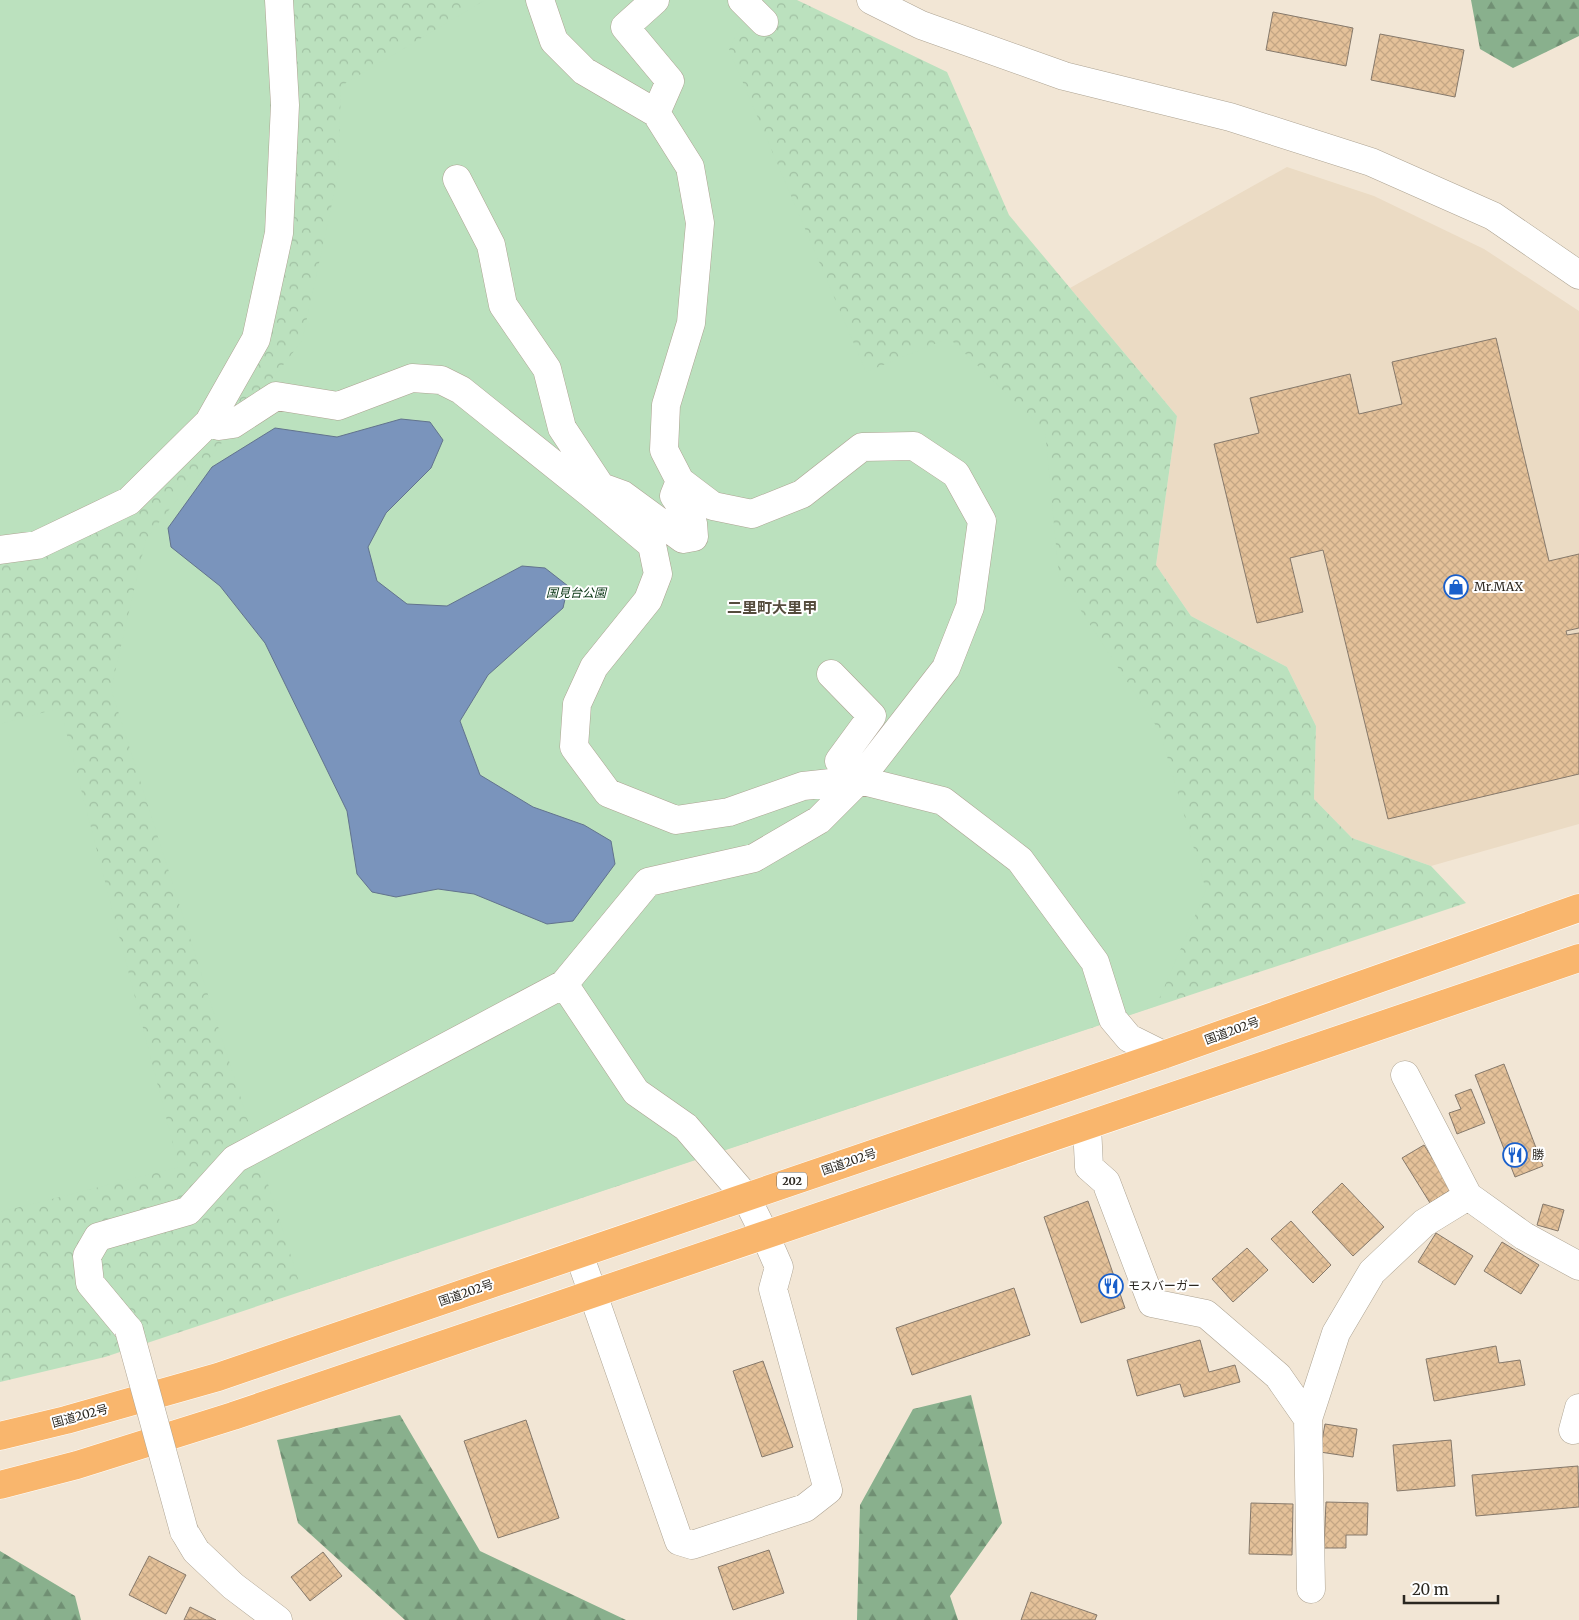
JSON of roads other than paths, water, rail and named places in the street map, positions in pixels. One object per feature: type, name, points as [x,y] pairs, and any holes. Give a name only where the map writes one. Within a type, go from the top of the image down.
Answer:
[{"type":"highway","name":"国道202号","points":[[0,1436],[66,1420],[218,1377],[1163,1055],[1579,908]]},
{"type":"highway","points":[[0,1484],[77,1466],[234,1416],[1579,958]]},
{"type":"street","points":[[0,550],[37,545],[129,501],[209,422],[256,339],[279,233],[285,105],[279,0]]},
{"type":"street","points":[[278,1620],[233,1586],[196,1551],[184,1531],[129,1330],[90,1282],[87,1256],[98,1237],[188,1211],[235,1159],[564,984],[648,882],[754,858],[819,820],[859,780],[946,668],[970,607],[982,521],[956,474],[914,446],[862,447],[802,494],[752,514],[713,506],[680,481],[664,450],[666,406],[692,323],[700,223],[690,167],[656,113],[584,71],[554,41],[540,0]]},
{"type":"street","points":[[655,0],[625,27],[670,81],[656,113]]},
{"type":"street","points":[[742,0],[767,11]]},
{"type":"street","points":[[871,0],[921,25],[1064,76],[1230,117],[1371,162],[1493,216],[1579,275]]},
{"type":"street","points":[[457,179],[491,245],[503,305],[547,369],[562,428],[596,490]]},
{"type":"street","points":[[209,422],[218,426],[233,424],[276,396],[338,406],[412,378],[442,380],[461,390],[596,490],[652,545],[658,574],[648,600],[594,667],[577,704],[574,747],[608,793],[676,820],[729,812],[803,786],[859,780],[944,801],[1020,860],[1095,962],[1113,1019],[1129,1038],[1163,1055]]},
{"type":"street","points":[[596,490],[623,495],[682,539],[694,537],[693,523],[674,496],[680,481]]},
{"type":"street","points":[[831,674],[872,716],[840,761],[859,780]]},
{"type":"street","points":[[564,984],[636,1092],[686,1127],[746,1197],[766,1235],[779,1267],[773,1289],[828,1490],[805,1508],[692,1545],[679,1541],[579,1254]]},
{"type":"street","points":[[1405,1075],[1468,1196],[1524,1236],[1579,1266]]},
{"type":"street","points":[[1087,1126],[1088,1167],[1106,1182],[1152,1303],[1206,1314],[1278,1376],[1308,1419]]},
{"type":"street","points":[[1312,1589],[1308,1419],[1336,1333],[1372,1272],[1424,1223],[1468,1196]]},
{"type":"water","points":[[401,419],[430,422],[443,440],[431,468],[386,513],[368,547],[377,581],[407,604],[447,606],[522,566],[545,568],[568,586],[563,608],[488,675],[460,721],[480,775],[533,807],[584,825],[611,841],[615,864],[573,921],[547,924],[474,894],[438,889],[396,897],[372,892],[357,874],[347,811],[265,643],[220,586],[171,547],[168,528],[212,467],[275,428],[337,437]]},
{"type":"place","name":"Mr.MAX","points":[[1456,587]]},
{"type":"place","name":"勝","points":[[1515,1155]]},
{"type":"place","name":"モスバーガー","points":[[1111,1286]]},
{"type":"district","name":"二里町大里甲","points":[[772,608]]},
{"type":"park label","name":"国見台公園","points":[[576,593]]}]
